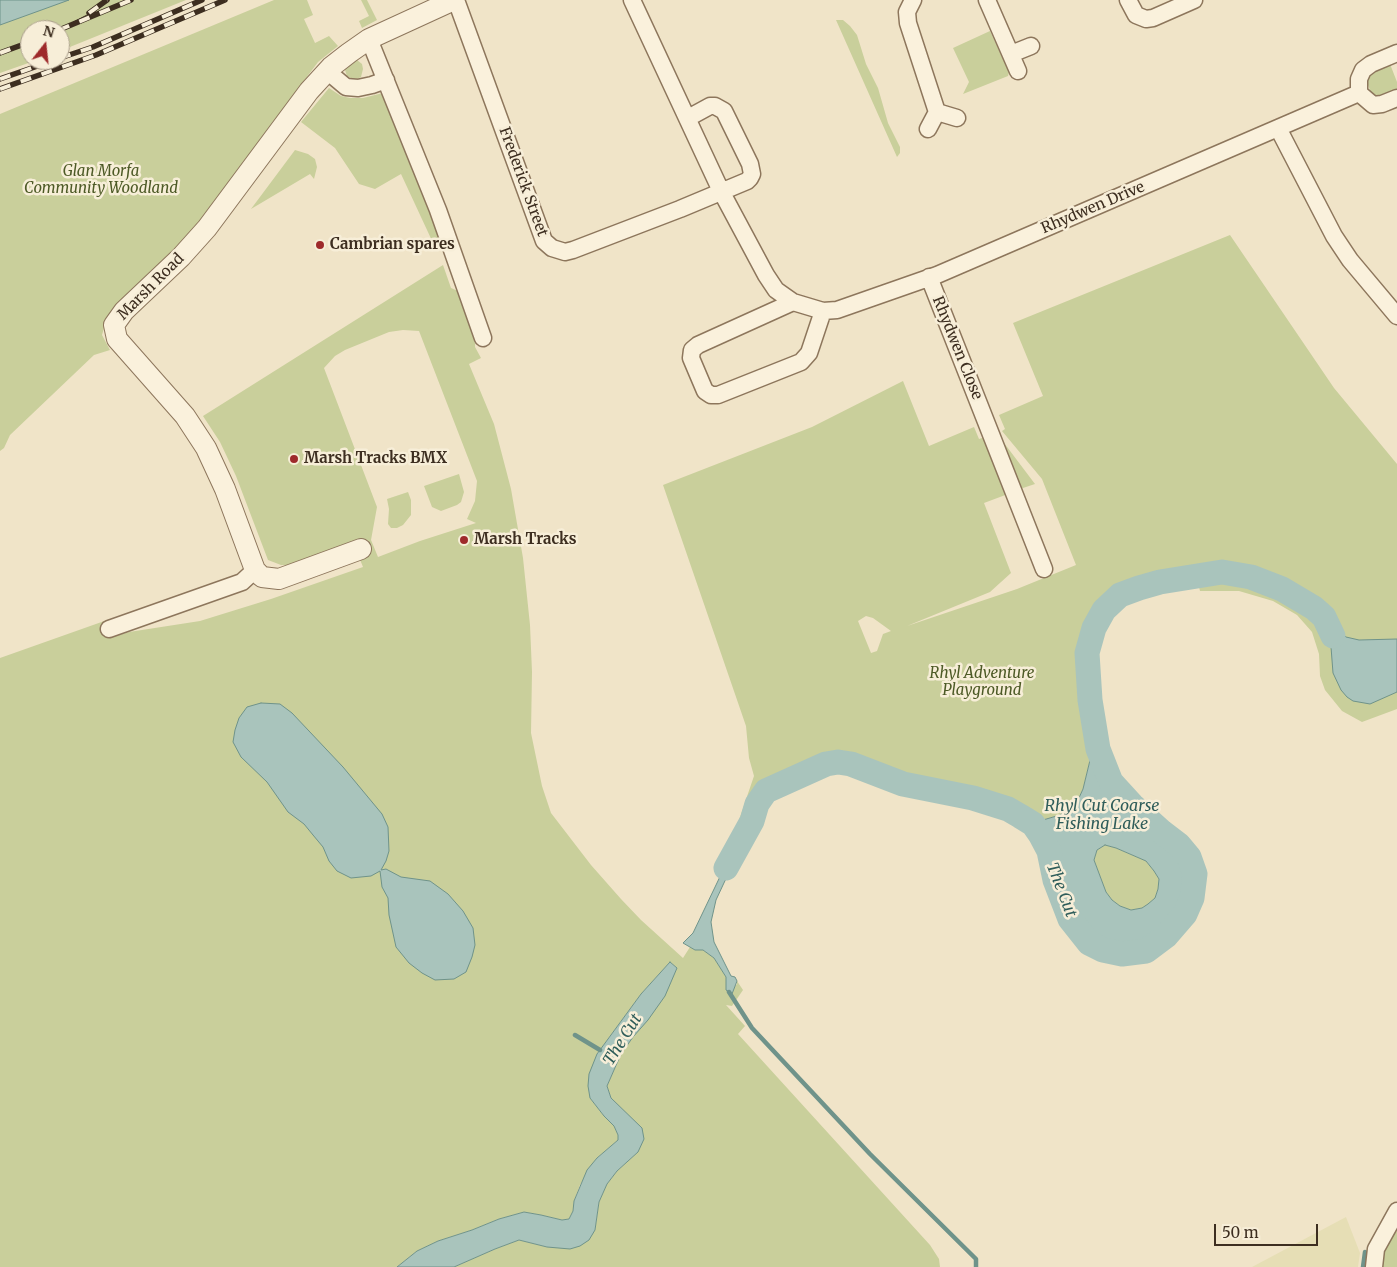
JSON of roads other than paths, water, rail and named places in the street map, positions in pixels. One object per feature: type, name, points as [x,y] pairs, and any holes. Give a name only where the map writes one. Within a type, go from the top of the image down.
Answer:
[{"type":"street","name":"Marsh Road","points":[[255,570],[225,489],[206,448],[185,416],[117,339],[114,325],[124,311],[181,257],[207,228],[309,90],[327,71],[369,40],[455,0]]},
{"type":"street","name":"Frederick Street","points":[[455,0],[544,241],[552,248],[565,252],[573,250],[680,209],[721,191]]},
{"type":"street","name":"Rhydwen Drive","points":[[632,0],[721,191],[766,275],[776,290],[793,302],[823,311],[837,310],[929,277],[1359,93]]},
{"type":"street","points":[[913,0],[907,12],[908,23],[937,112],[928,129]]},
{"type":"street","points":[[987,0],[1018,71]]},
{"type":"street","points":[[1128,0],[1132,9],[1141,18],[1154,18],[1194,0]]},
{"type":"street","points":[[369,40],[438,210],[483,338]]},
{"type":"street","points":[[1011,54],[1031,46]]},
{"type":"street","points":[[1397,53],[1371,64],[1363,70],[1359,80],[1359,93],[1373,105],[1382,104],[1397,98]]},
{"type":"street","points":[[327,71],[346,87],[358,88],[386,80]]},
{"type":"street","points":[[688,118],[710,106],[715,106],[724,111],[750,164],[752,174],[747,181],[721,191]]},
{"type":"street","points":[[937,112],[957,118]]},
{"type":"street","points":[[1278,128],[1334,236],[1350,260],[1397,316]]},
{"type":"street","name":"Rhydwen Close","points":[[929,277],[1044,569]]},
{"type":"street","points":[[793,302],[698,345],[692,350],[691,358],[705,391],[711,395],[718,395],[801,362],[808,353],[823,311]]},
{"type":"street","points":[[109,629],[242,582],[255,570],[262,578],[279,579],[361,549]]},
{"type":"street","points":[[1374,1267],[1376,1249],[1397,1211]]},
{"type":"water","points":[[0,0],[69,0],[0,25]]},
{"type":"water","points":[[1292,594],[1326,616],[1334,627],[1346,637],[1359,640],[1397,639],[1397,692],[1370,704],[1353,701],[1347,697],[1341,690],[1333,673],[1331,647],[1322,623],[1314,613]]},
{"type":"water","name":"Rhyl Cut Coarse Fishing Lake","points":[[1090,700],[1098,749],[1111,782],[1132,805],[1179,845],[1189,857],[1195,874],[1192,898],[1185,914],[1166,936],[1146,951],[1122,954],[1103,950],[1089,943],[1070,919],[1055,880],[1049,851],[1040,834],[1033,824],[1020,816],[1043,820],[1060,815],[1078,800],[1083,789],[1092,752]],"holes":[[[1105,845],[1146,861],[1159,879],[1155,898],[1142,908],[1131,910],[1120,906],[1106,892],[1094,860],[1097,850]]]},
{"type":"water","points":[[261,703],[280,704],[292,713],[343,767],[382,814],[388,827],[389,851],[381,870],[386,869],[401,877],[430,881],[448,894],[463,911],[473,928],[475,945],[466,972],[454,979],[435,980],[409,963],[396,947],[389,915],[388,898],[382,887],[380,871],[371,876],[351,878],[337,871],[329,861],[323,847],[304,824],[288,812],[267,782],[241,757],[233,742],[239,718],[247,707]]},
{"type":"water","points":[[739,837],[744,840],[716,900],[711,922],[714,942],[731,976],[735,977],[737,981],[732,994],[726,990],[726,977],[714,958],[703,950],[695,950],[683,943],[693,933]]},
{"type":"water","points":[[670,962],[677,968],[665,996],[621,1054],[607,1086],[611,1098],[642,1128],[644,1139],[638,1152],[617,1171],[607,1184],[599,1202],[595,1230],[589,1240],[580,1246],[570,1249],[547,1247],[519,1240],[454,1267],[397,1267],[417,1251],[438,1241],[524,1212],[562,1220],[569,1219],[573,1211],[574,1201],[587,1170],[597,1158],[618,1140],[614,1126],[590,1098],[589,1074],[597,1054],[641,994]]},
{"type":"waterway","name":"The Cut","points":[[726,868],[752,821],[757,804],[766,791],[826,764],[838,762],[851,764],[903,784],[973,798],[1008,809],[1033,824],[1049,851],[1055,880],[1070,919],[1089,943],[1103,950],[1122,954],[1146,951],[1166,936],[1185,914],[1192,898],[1195,874],[1189,857],[1179,845],[1132,805],[1111,782],[1098,749],[1090,700],[1087,653],[1094,628],[1104,610],[1120,595],[1139,588],[1160,582],[1222,572],[1251,577],[1282,589],[1314,608],[1324,617],[1333,636]]},
{"type":"waterway","points":[[729,992],[752,1028],[870,1154],[976,1259],[976,1267]]},
{"type":"waterway","points":[[575,1035],[600,1050]]},
{"type":"waterway","points":[[1363,1267],[1365,1252]]},
{"type":"tram line","points":[[70,24],[87,15],[107,0]]},
{"type":"tram line","points":[[0,53],[20,46]]},
{"type":"railway","points":[[89,13],[107,0]]},
{"type":"railway","points":[[70,25],[131,0]]},
{"type":"railway","points":[[70,55],[93,47],[202,0]]},
{"type":"railway","points":[[0,89],[96,55],[225,0]]},
{"type":"railway","points":[[0,53],[20,46]]},
{"type":"railway","points":[[0,79],[26,70]]},
{"type":"place","name":"Cambrian spares","points":[[320,245]]},
{"type":"place","name":"Marsh Tracks BMX","points":[[294,459]]},
{"type":"place","name":"Marsh Tracks","points":[[464,540]]},
{"type":"park label","name":"Glan Morfa Community Woodland","points":[[101,180]]},
{"type":"park label","name":"Rhyl Adventure Playground","points":[[982,682]]}]
